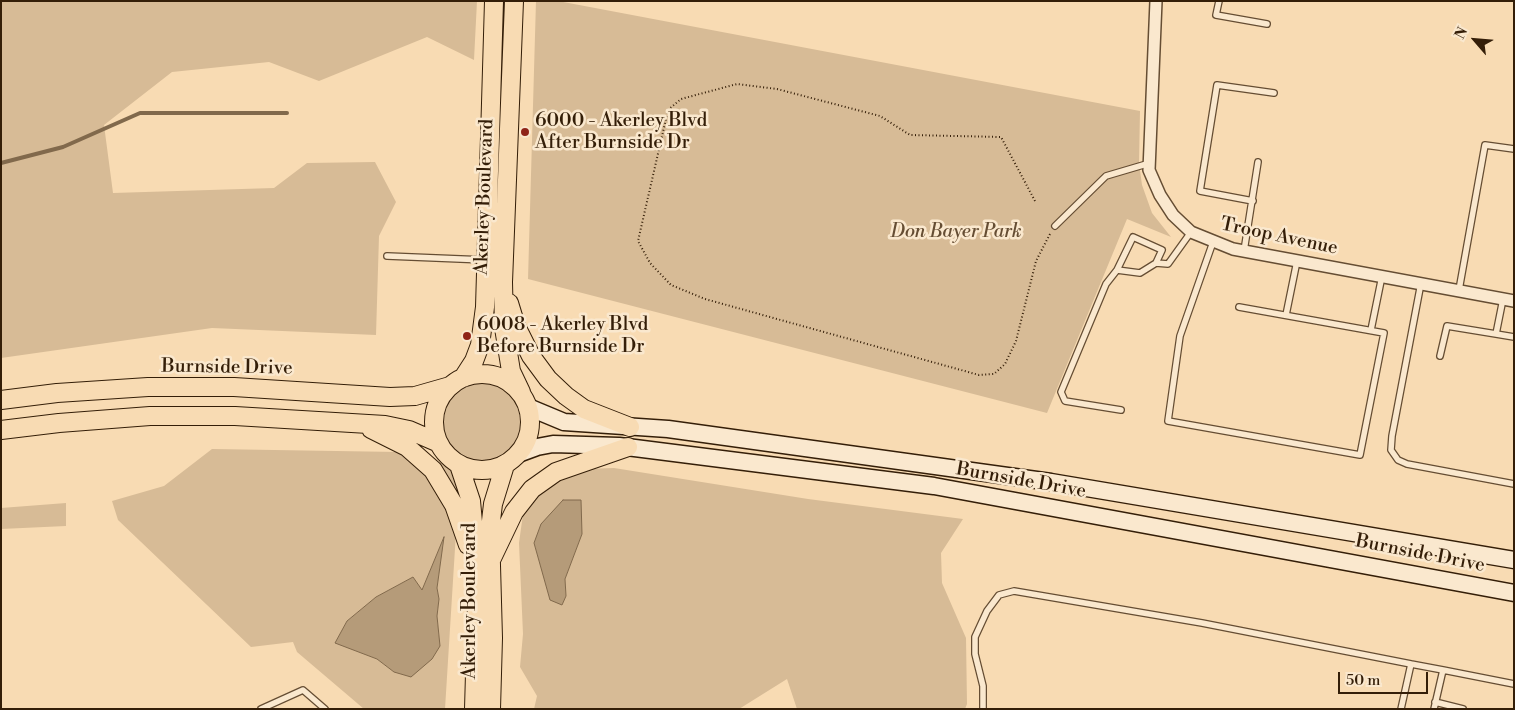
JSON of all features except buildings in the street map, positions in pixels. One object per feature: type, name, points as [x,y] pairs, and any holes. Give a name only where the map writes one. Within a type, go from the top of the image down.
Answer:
[{"type":"main road","name":"Akerley Boulevard","points":[[456,382],[474,361],[480,345],[485,307],[494,1]]},
{"type":"main road","name":"Akerley Boulevard","points":[[514,1],[503,282],[506,350],[511,371],[525,400]]},
{"type":"main road","points":[[503,282],[516,326],[531,356],[548,379],[566,396],[584,409],[630,427]]},
{"type":"main road","points":[[478,374],[493,375],[508,381],[525,400],[531,424],[527,440],[512,460],[489,470],[474,470],[459,465],[447,456],[438,443],[434,428],[435,413],[440,398],[456,382],[478,374]]},
{"type":"main road","name":"Burnside Drive","points":[[1,400],[57,393],[148,387],[234,387],[390,397],[415,396],[456,382]]},
{"type":"main road","name":"Burnside Drive","points":[[525,400],[564,422],[668,429],[1051,482],[1514,560]]},
{"type":"main road","points":[[1,430],[59,422],[150,416],[244,416],[385,424],[409,430],[438,443]]},
{"type":"main road","points":[[354,422],[396,440],[433,470],[454,505],[483,561]]},
{"type":"main road","name":"Burnside Drive","points":[[512,460],[537,447],[553,444],[628,447],[934,486],[1514,593]]},
{"type":"main road","points":[[483,561],[514,512],[532,489],[556,472],[628,447]]},
{"type":"main road","name":"Akerley Boulevard","points":[[474,709],[477,602],[483,561],[493,504],[512,460]]},
{"type":"main road","name":"Akerley Boulevard","points":[[459,465],[471,501],[483,561],[493,638],[491,709]]},
{"type":"street","name":"Troop Avenue","points":[[1156,1],[1149,170],[1160,195],[1172,215],[1191,232],[1213,242],[1244,251],[1511,298]]},
{"type":"lane","points":[[1219,1],[1216,15],[1267,24]]},
{"type":"lane","points":[[1253,201],[1200,191],[1216,86],[1274,93]]},
{"type":"lane","points":[[1458,290],[1485,145],[1514,149]]},
{"type":"lane","points":[[1244,251],[1258,162]]},
{"type":"lane","points":[[1055,226],[1106,176],[1150,163]]},
{"type":"lane","points":[[1156,263],[1168,264],[1191,232]]},
{"type":"lane","points":[[1117,270],[1140,273],[1156,263],[1162,250],[1133,237],[1117,270],[1106,284],[1060,392],[1065,401],[1121,410]]},
{"type":"lane","points":[[1213,242],[1180,336],[1168,421],[1360,455],[1384,333],[1239,307]]},
{"type":"lane","points":[[387,256],[487,260]]},
{"type":"lane","points":[[1286,315],[1297,261]]},
{"type":"lane","points":[[1371,330],[1382,276]]},
{"type":"lane","points":[[1421,283],[1391,450],[1398,460],[1407,464],[1514,484]]},
{"type":"lane","points":[[1496,334],[1511,298]]},
{"type":"lane","points":[[1440,356],[1447,326],[1514,337]]},
{"type":"lane","points":[[983,709],[983,686],[975,654],[975,637],[987,610],[999,596],[1014,590],[1202,623],[1514,684]]},
{"type":"lane","points":[[1401,709],[1411,664]]},
{"type":"lane","points":[[1443,670],[1434,706],[1463,709]]},
{"type":"lane","points":[[261,709],[303,690],[325,709]]},
{"type":"path","points":[[1035,201],[1001,137],[910,135],[880,116],[777,89],[737,84],[681,99],[668,110],[638,241],[650,262],[671,286],[705,299],[979,375],[994,374],[1005,364],[1016,341],[1036,261],[1047,237],[1055,226]]},
{"type":"green space","points":[[1,1],[477,1],[474,60],[427,37],[319,81],[269,62],[172,72],[104,125],[113,193],[274,188],[307,163],[375,162],[396,202],[379,236],[376,335],[212,328],[1,358]]},
{"type":"green space","name":"Don Bayer Park","points":[[536,1],[558,1],[1140,111],[1139,163],[1142,185],[1152,213],[1171,237],[1127,219],[1047,413],[528,279]]},
{"type":"green space","points":[[478,380],[494,383],[508,392],[517,406],[520,422],[517,438],[508,452],[494,461],[478,464],[462,461],[448,452],[439,438],[436,422],[439,406],[448,392],[462,383]]},
{"type":"green space","points":[[212,449],[398,452],[460,468],[445,709],[364,709],[297,652],[293,642],[251,647],[118,520],[112,501],[164,486]],"holes":[[[443,540],[437,588],[440,646],[431,659],[394,672],[377,659],[336,642],[347,621],[376,597],[413,577],[422,591]]]},
{"type":"green space","points":[[614,468],[808,499],[963,519],[941,553],[942,583],[966,638],[967,704],[965,709],[797,709],[787,679],[739,709],[534,709],[537,696],[520,667],[523,634],[519,543],[526,492],[554,470]],"holes":[[[582,534],[565,579],[566,596],[562,605],[541,566],[534,543]]]},
{"type":"green space","points":[[66,503],[66,526],[1,529],[1,508]]},
{"type":"shaded area","points":[[563,500],[581,500],[582,534],[565,579],[566,596],[562,605],[550,600],[534,543],[541,524]]},
{"type":"shaded area","points":[[444,537],[437,588],[440,646],[432,659],[411,677],[394,672],[377,659],[335,643],[347,621],[376,597],[413,577],[422,590]]},
{"type":"waterway","points":[[1,163],[63,147],[140,113],[287,113]]},
{"type":"place","name":"6000 - Akerley Blvd After Burnside Dr","points":[[525,132]]},
{"type":"place","name":"6008 - Akerley Blvd Before Burnside Dr","points":[[467,336]]}]
